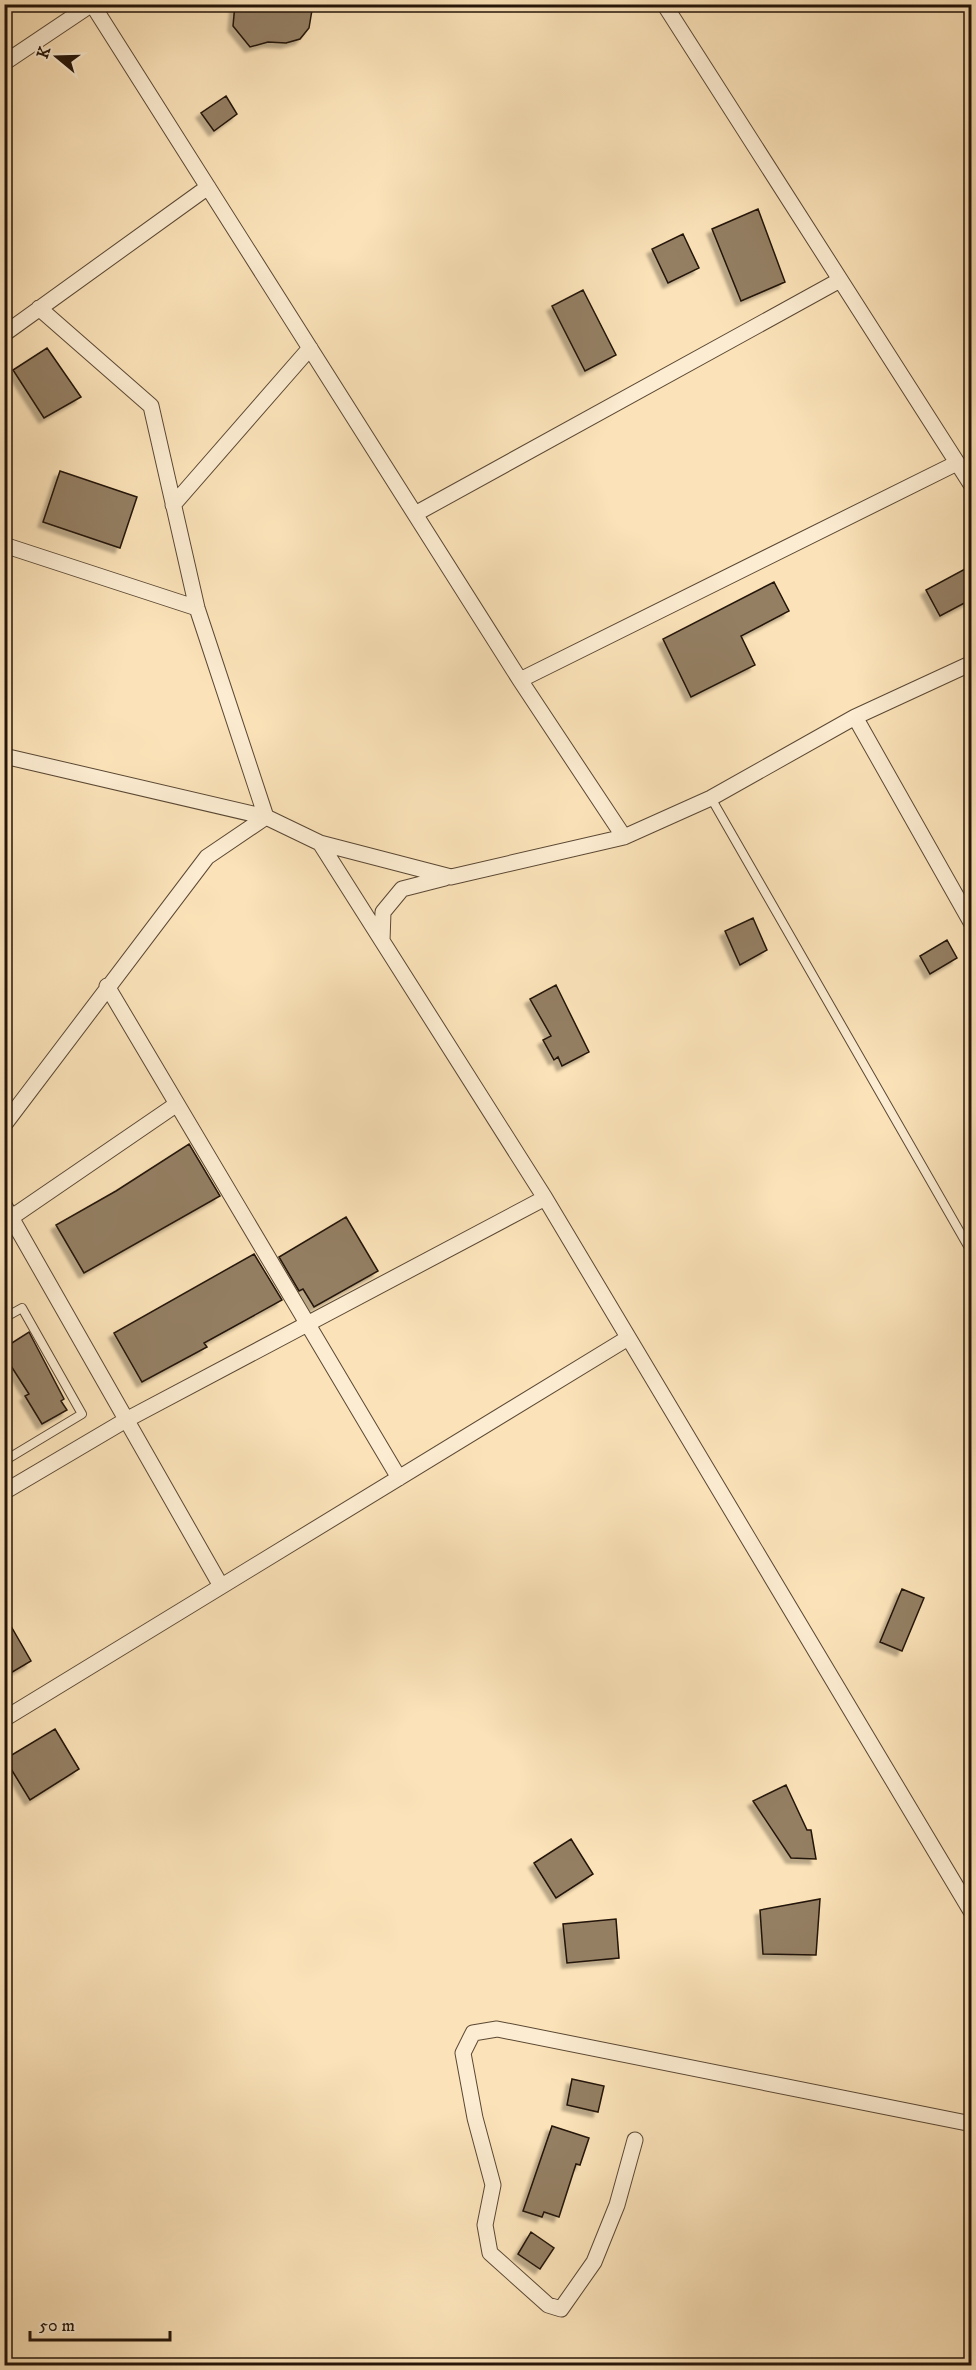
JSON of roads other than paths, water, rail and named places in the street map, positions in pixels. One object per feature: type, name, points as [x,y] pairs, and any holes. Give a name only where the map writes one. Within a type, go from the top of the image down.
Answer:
[{"type":"street","points":[[4,63],[92,4],[520,680],[624,837]]},
{"type":"street","points":[[664,4],[972,486]]},
{"type":"street","points":[[4,333],[208,187]]},
{"type":"street","points":[[415,514],[840,280]]},
{"type":"street","points":[[39,308],[151,406],[197,608],[267,817]]},
{"type":"street","points":[[173,505],[310,348]]},
{"type":"street","points":[[520,680],[957,463]]},
{"type":"street","points":[[4,545],[197,608]]},
{"type":"street","points":[[382,941],[383,912],[402,889],[424,881],[451,877],[624,837],[711,798],[855,717],[972,663]]},
{"type":"street","points":[[855,717],[972,924]]},
{"type":"street","points":[[4,756],[267,817],[320,843],[451,877]]},
{"type":"street","points":[[4,1125],[207,856],[267,817]]},
{"type":"street","points":[[320,843],[545,1198],[972,1912]]},
{"type":"street","points":[[107,986],[399,1478]]},
{"type":"street","points":[[177,1104],[8,1211],[221,1586]]},
{"type":"street","points":[[4,1492],[126,1420],[545,1198]]},
{"type":"street","points":[[4,1719],[628,1338]]},
{"type":"street","points":[[635,2140],[617,2205],[594,2262],[561,2309],[548,2306],[489,2253],[485,2225],[493,2185],[475,2118],[463,2053],[473,2033],[497,2029],[972,2124]]},
{"type":"lane","points":[[711,798],[972,1253]]},
{"type":"lane","points":[[4,1318],[22,1308],[82,1414],[4,1461]]}]
